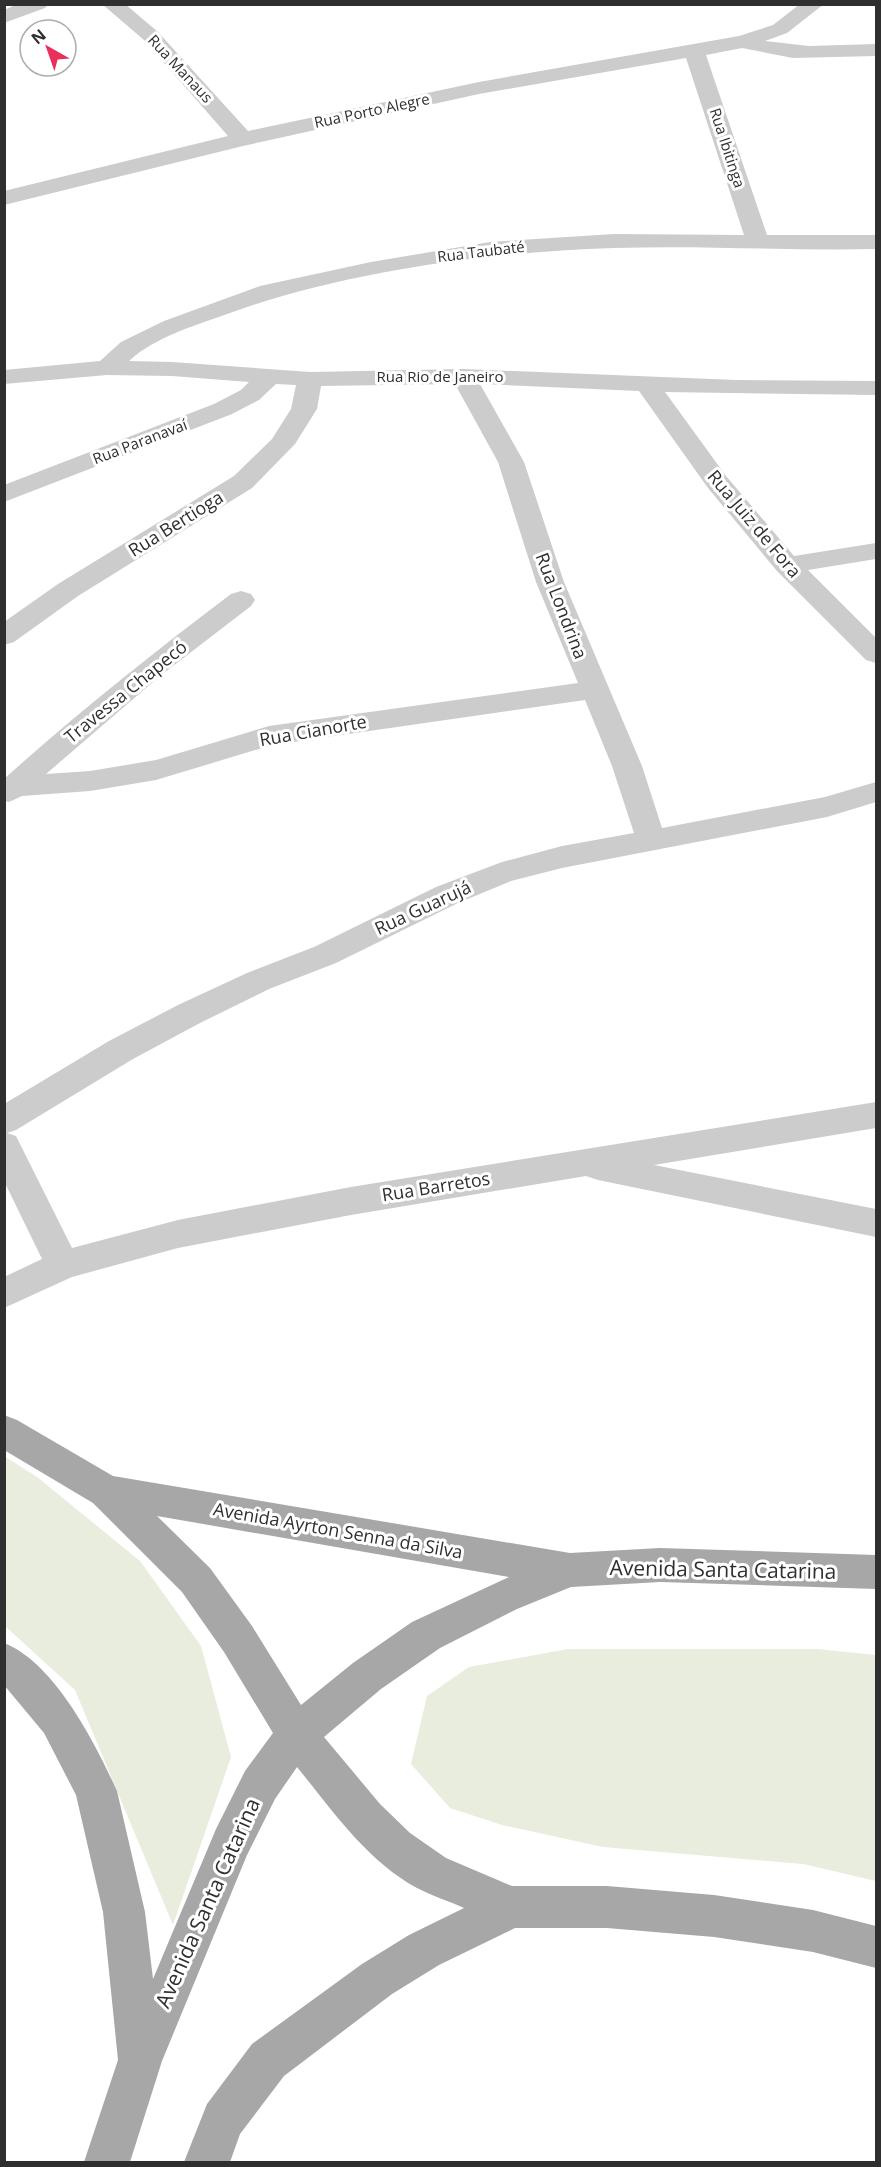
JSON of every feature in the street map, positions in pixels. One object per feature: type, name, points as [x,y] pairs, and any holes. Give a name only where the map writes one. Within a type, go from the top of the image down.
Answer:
[{"type":"main road","name":"Avenida Ayrton Senna da Silva","points":[[4,1431],[106,1491],[196,1580],[237,1639],[296,1734],[365,1818],[395,1847],[431,1873],[512,1907]]},
{"type":"main road","name":"Avenida Ayrton Senna da Silva","points":[[106,1491],[570,1570]]},
{"type":"main road","name":"Avenida Santa Catarina","points":[[107,2163],[140,2061],[231,1843],[260,1785],[296,1734],[367,1676],[426,1635],[503,1597],[570,1570],[660,1564],[876,1572]]},
{"type":"main road","name":"Avenida Santa Catarina","points":[[4,1661],[16,1670],[58,1720],[96,1791],[124,1912],[140,2061]]},
{"type":"main road","points":[[207,2163],[223,2120],[268,2060],[377,1979],[424,1950],[512,1907],[607,1907],[714,1916],[813,1931],[876,1947]]},
{"type":"street","points":[[4,17],[38,4]]},
{"type":"street","name":"Rua Manaus","points":[[112,4],[151,36],[243,139]]},
{"type":"street","name":"Rua Porto Alegre","points":[[4,198],[243,139],[479,88],[743,42],[780,29],[814,4]]},
{"type":"street","name":"Rua Porto Alegre","points":[[743,42],[765,50],[791,53],[876,50]]},
{"type":"street","name":"Rua Ibitinga","points":[[695,52],[758,243]]},
{"type":"street","name":"Rua Taubaté","points":[[107,368],[130,347],[173,326],[268,291],[371,269],[490,249],[614,241],[876,242]]},
{"type":"street","name":"Rua Rio de Janeiro","points":[[4,377],[107,368],[172,369],[310,379],[463,376],[736,387],[876,388]]},
{"type":"street","name":"Rua Londrina","points":[[463,376],[511,462],[550,582],[593,690],[627,766],[651,840]]},
{"type":"street","name":"Rua Paranavaí","points":[[4,494],[223,409],[250,395],[269,377]]},
{"type":"street","name":"Rua Bertioga","points":[[4,636],[68,591],[243,482],[282,444],[303,408],[310,379]]},
{"type":"street","name":"Rua Juiz de Fora","points":[[645,382],[717,482],[787,565],[876,654]]},
{"type":"street","points":[[787,565],[876,551]]},
{"type":"street","name":"Travessa Chapecó","points":[[9,793],[150,669],[241,600]]},
{"type":"street","name":"Rua Cianorte","points":[[9,793],[156,770],[269,736],[593,690]]},
{"type":"street","name":"Rua Guarujá","points":[[4,1121],[121,1050],[189,1014],[258,981],[325,955],[447,895],[502,873],[562,857],[827,807],[876,792]]},
{"type":"street","name":"Rua Barretos","points":[[4,1294],[63,1265],[177,1234],[351,1201],[876,1115]]},
{"type":"street","points":[[4,1145],[63,1265]]},
{"type":"street","points":[[579,1163],[876,1223]]},
{"type":"green space","points":[[4,1456],[37,1477],[140,1561],[201,1646],[231,1757],[173,1925],[75,1690],[5,1626]]},
{"type":"green space","points":[[568,1649],[817,1649],[876,1655],[876,1881],[803,1864],[603,1847],[502,1825],[450,1808],[411,1764],[427,1696],[469,1667]]}]
